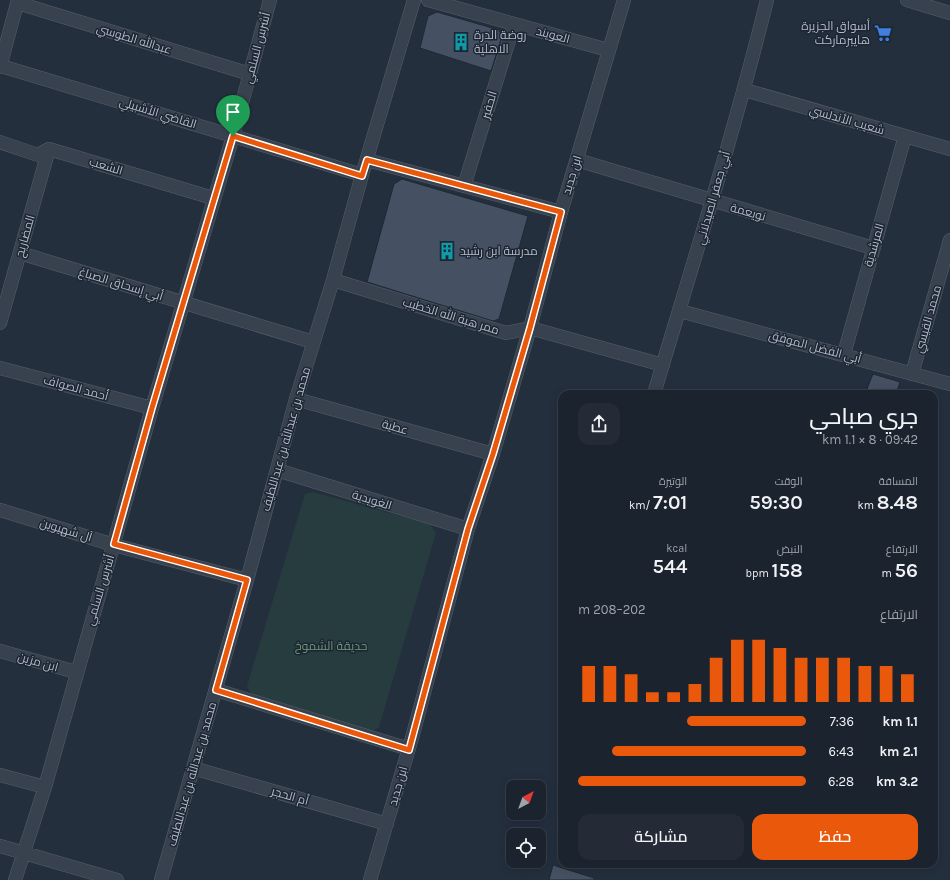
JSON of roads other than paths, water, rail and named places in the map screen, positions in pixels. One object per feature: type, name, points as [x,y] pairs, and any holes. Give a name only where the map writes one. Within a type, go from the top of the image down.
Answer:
[{"type":"street","name":"أشرس السلمي","points":[[15,880],[45,787],[76,672],[152,408],[213,198],[233,136],[270,0]]},
{"type":"street","name":"محمد بن عبدالله بن عبداللطيف","points":[[162,880],[247,580],[296,399],[333,280],[414,0]]},
{"type":"street","name":"العويند","points":[[428,0],[608,50]]},
{"type":"street","name":"ابن جديد","points":[[370,880],[409,750],[468,529],[493,454],[530,328],[561,212],[624,0]]},
{"type":"street","name":"أبي جعفر الصيدلاني","points":[[655,390],[745,90],[767,0]]},
{"type":"street","points":[[907,0],[950,13]]},
{"type":"street","name":"عبدالله الطوسي","points":[[18,2],[250,74]]},
{"type":"street","points":[[0,67],[18,2]]},
{"type":"street","name":"الحفير","points":[[464,186],[514,24]]},
{"type":"street","name":"القاضي الأشبيلي","points":[[0,67],[362,176]]},
{"type":"street","name":"شعيب الأندلسي","points":[[745,90],[950,149]]},
{"type":"street","name":"المرشدية","points":[[844,354],[905,136]]},
{"type":"street","name":"الشعب","points":[[0,142],[38,154],[49,149],[213,198]]},
{"type":"street","name":"المضاريح","points":[[0,323],[49,149]]},
{"type":"street","points":[[367,160],[561,212]]},
{"type":"street","name":"نويعمة","points":[[577,160],[873,248]]},
{"type":"street","name":"محمد القيسي","points":[[912,374],[950,240]]},
{"type":"street","name":"أبي إسحاق الصباغ","points":[[20,253],[183,304],[313,342]]},
{"type":"street","name":"ممر هبة الله الخطيب","points":[[333,280],[506,333],[530,328],[663,365]]},
{"type":"street","name":"أبي الفضل الموفق","points":[[680,311],[844,354],[950,384]]},
{"type":"street","name":"أحمد الصواف","points":[[0,368],[152,408]]},
{"type":"street","name":"عطية","points":[[296,399],[493,454]]},
{"type":"street","name":"الغويدية","points":[[277,470],[468,529]]},
{"type":"street","name":"آل شهيوين","points":[[0,510],[114,544],[247,580]]},
{"type":"street","name":"ابن مزين","points":[[0,651],[76,672]]},
{"type":"street","points":[[216,690],[409,750]]},
{"type":"street","name":"أم الحجر","points":[[193,768],[387,824]]},
{"type":"street","points":[[0,775],[45,787]]},
{"type":"street","points":[[0,846],[117,880]]},
{"type":"place","name":"أسواق الجزيرة هايبرماركت","points":[[883,33]]},
{"type":"place","name":"روضة الدرة الاهلية","points":[[461,42]]},
{"type":"place","name":"مدرسة ابن رشيد","points":[[447,251]]},
{"type":"park label","name":"حديقة الشموخ","points":[[331,646]]}]
